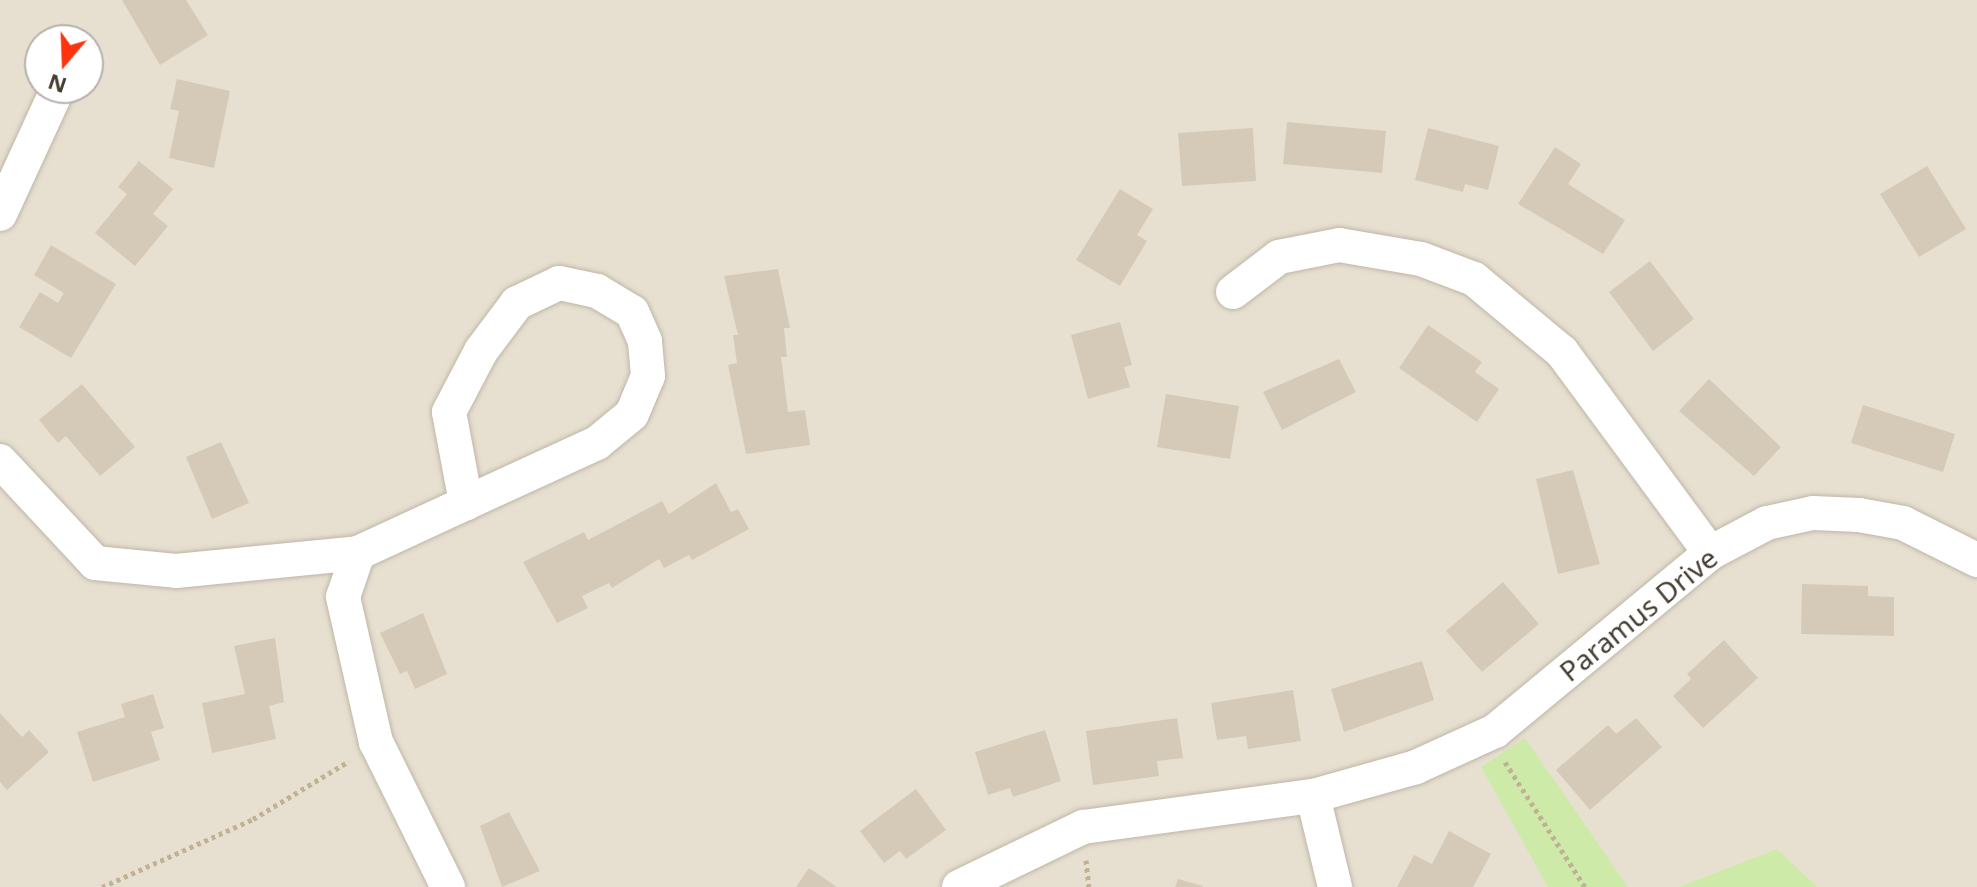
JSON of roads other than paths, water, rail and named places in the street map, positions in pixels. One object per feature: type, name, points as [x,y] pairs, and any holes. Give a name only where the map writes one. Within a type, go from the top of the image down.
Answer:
[{"type":"street","points":[[0,214],[51,104]]},
{"type":"street","points":[[1233,292],[1279,257],[1339,245],[1421,259],[1474,279],[1562,352],[1710,553]]},
{"type":"street","points":[[0,461],[95,563],[176,571],[358,553],[597,443],[632,414],[648,376],[645,341],[632,312],[597,291],[559,283],[517,303],[481,351],[449,412],[466,503]]},
{"type":"street","name":"Paramus Drive","points":[[959,887],[1083,827],[1313,796],[1416,767],[1487,734],[1710,553],[1767,523],[1828,514],[1903,523],[1977,560]]},
{"type":"street","points":[[358,553],[343,597],[376,742],[448,887]]},
{"type":"street","points":[[1313,796],[1335,887]]}]
